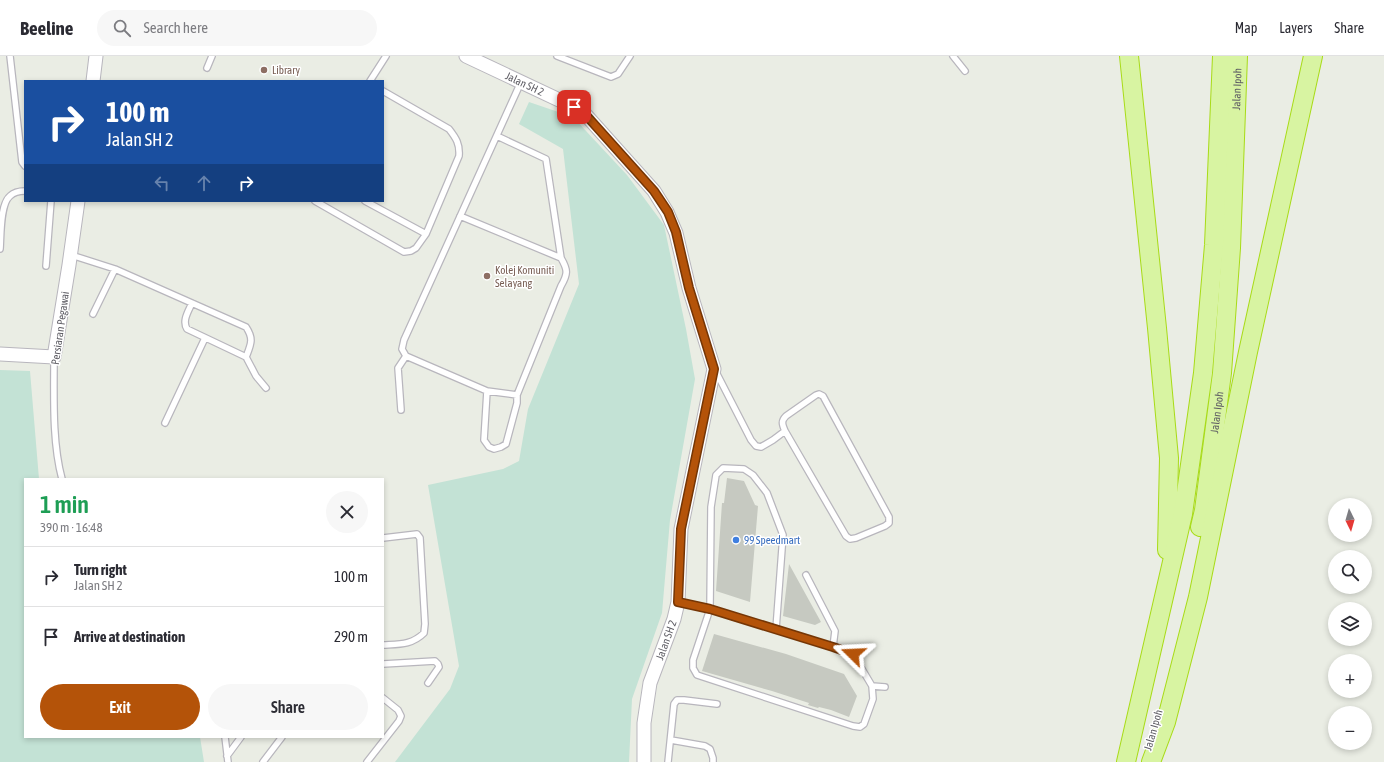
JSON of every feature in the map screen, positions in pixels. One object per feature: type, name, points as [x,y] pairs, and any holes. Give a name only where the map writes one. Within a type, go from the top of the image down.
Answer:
[{"type":"highway","points":[[1129,56],[1169,458],[1167,581]]},
{"type":"highway","name":"Jalan Ipoh","points":[[1126,762],[1183,514],[1203,373],[1214,245],[1222,56]]},
{"type":"highway","name":"Jalan Ipoh","points":[[1143,762],[1179,632],[1204,510],[1223,357],[1231,248],[1238,56]]},
{"type":"highway","points":[[1151,762],[1166,722],[1198,597],[1248,352],[1313,56]]},
{"type":"street","points":[[93,80],[96,56]]},
{"type":"street","name":"Jalan SH 2","points":[[466,56],[574,107],[585,114],[654,191],[668,212],[676,232],[689,288],[714,369],[681,529],[678,602],[674,619],[650,683],[644,723],[644,762]]},
{"type":"street","name":"Persiaran Pegawai","points":[[54,357],[71,255],[78,202]]},
{"type":"street","points":[[0,354],[54,357]]},
{"type":"lane","points":[[10,56],[22,162],[24,165]]},
{"type":"lane","points":[[207,68],[212,56]]},
{"type":"lane","points":[[371,80],[386,56]]},
{"type":"lane","points":[[557,56],[611,76],[618,74],[630,56]]},
{"type":"lane","points":[[953,56],[965,70]]},
{"type":"lane","points":[[517,395],[487,391],[406,356],[402,349],[404,340],[521,82]]},
{"type":"lane","points":[[317,202],[404,252],[411,251],[416,248],[426,234],[459,156],[460,148],[457,138],[449,129],[384,92]]},
{"type":"lane","points":[[487,391],[484,440],[489,447],[494,449],[506,444],[517,403],[517,395],[566,277],[566,267],[561,258],[546,159],[497,136]]},
{"type":"lane","points":[[0,249],[4,205],[10,196],[24,191]]},
{"type":"lane","points":[[46,266],[51,202]]},
{"type":"lane","points":[[367,202],[426,234]]},
{"type":"lane","points":[[460,216],[561,258]]},
{"type":"lane","points":[[71,255],[115,269],[246,326],[251,334],[252,341],[246,357]]},
{"type":"lane","points":[[93,314],[115,269]]},
{"type":"lane","points":[[192,303],[184,325],[187,329],[246,357],[256,376],[266,388]]},
{"type":"lane","points":[[165,423],[205,338]]},
{"type":"lane","points":[[401,410],[398,368],[406,356]]},
{"type":"lane","name":"Persiaran Pegawai","points":[[54,357],[54,419],[62,478]]},
{"type":"lane","points":[[714,369],[751,440],[756,446],[761,447],[785,431]]},
{"type":"lane","points":[[820,394],[823,396],[889,517],[889,523],[856,538],[850,539],[846,536],[785,431],[782,420],[786,416],[816,395],[820,394]]},
{"type":"lane","points":[[678,602],[710,609],[853,654],[872,686],[873,699],[864,724],[860,727],[854,726],[697,676],[692,668],[693,660],[710,609],[711,507],[716,475],[723,468],[744,468],[753,475],[767,493],[783,535],[776,629]]},
{"type":"lane","points":[[384,538],[417,534],[420,538],[425,624],[424,634],[418,640],[410,643],[384,645]]},
{"type":"lane","points":[[806,575],[835,631],[833,647]]},
{"type":"lane","points":[[384,664],[435,660],[439,667],[428,683]]},
{"type":"lane","points":[[872,686],[886,687]]},
{"type":"lane","points":[[367,762],[399,721],[400,716],[398,710],[384,699]]},
{"type":"lane","points":[[668,762],[674,704],[677,700],[717,704]]},
{"type":"lane","points":[[225,738],[228,759]]},
{"type":"lane","points":[[228,759],[240,738]]},
{"type":"lane","points":[[263,762],[281,738]]},
{"type":"lane","points":[[671,740],[705,746],[710,749],[713,762]]},
{"type":"green space","points":[[529,102],[573,117],[627,175],[664,225],[695,379],[670,520],[662,613],[632,699],[629,762],[395,762],[450,689],[459,666],[428,485],[503,469],[519,461],[528,409],[579,284],[563,149],[519,124]]},
{"type":"green space","points":[[0,370],[30,371],[39,478],[24,478],[24,738],[200,738],[204,762],[0,762]]},
{"type":"building","points":[[727,478],[744,481],[755,505],[758,506],[750,602],[716,591],[722,503],[724,503]]},
{"type":"building","points":[[789,564],[821,622],[815,625],[783,616]]},
{"type":"building","points":[[714,634],[786,654],[844,674],[857,696],[849,717],[831,710],[808,705],[809,703],[772,691],[702,671]]},
{"type":"place","name":"Library","points":[[264,70]]},
{"type":"place","name":"Kolej Komuniti Selayang","points":[[487,276]]},
{"type":"place","name":"99 Speedmart","points":[[736,540]]},
{"type":"route","points":[[574,107],[585,114],[654,191],[668,212],[676,232],[689,288],[714,369],[681,529],[678,602],[710,609],[853,654]]}]
